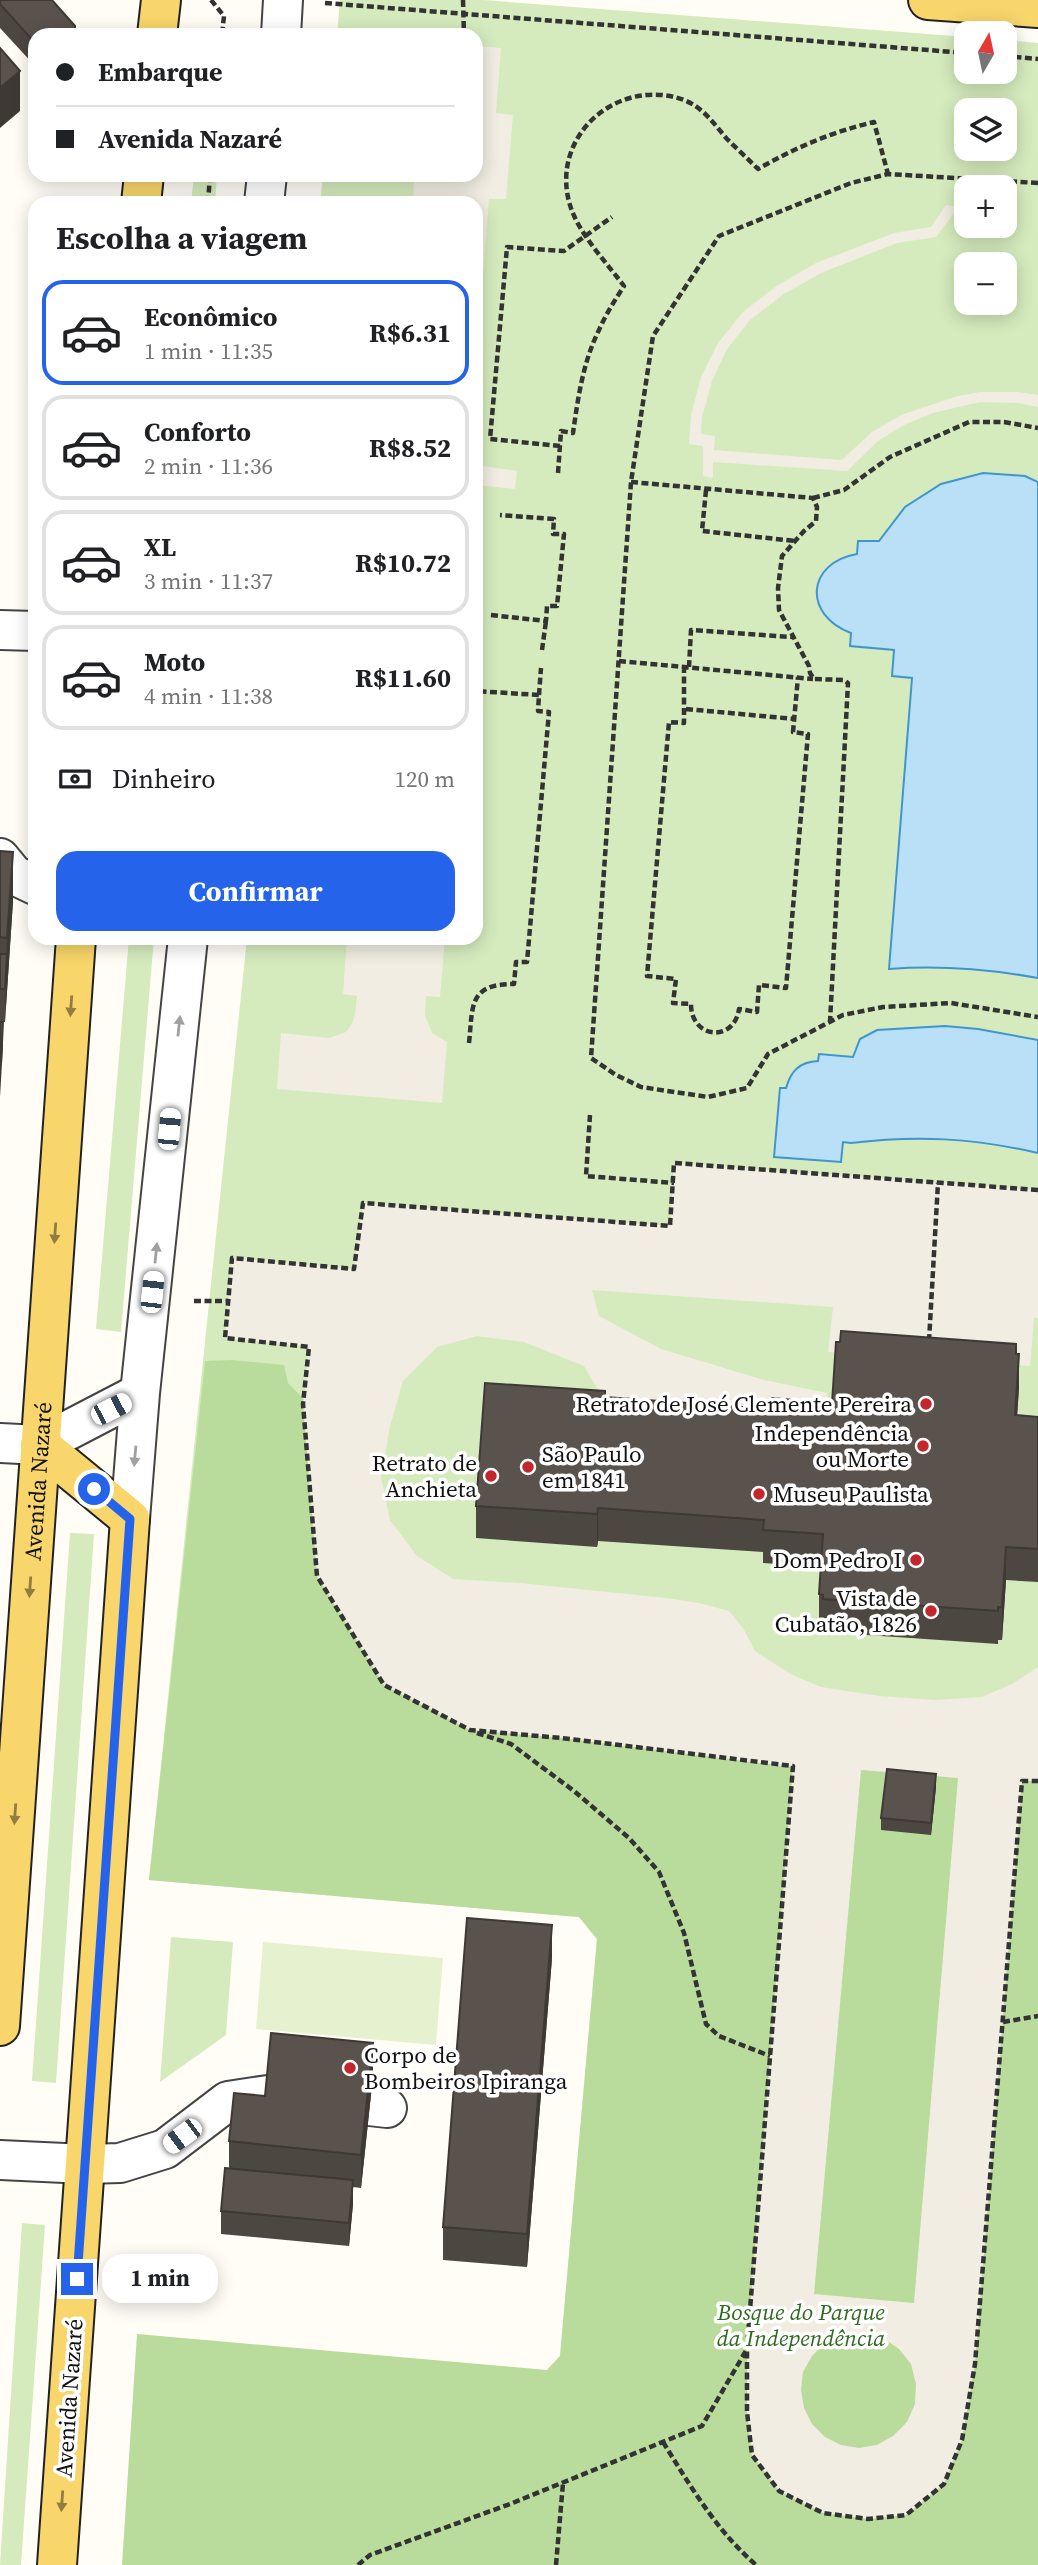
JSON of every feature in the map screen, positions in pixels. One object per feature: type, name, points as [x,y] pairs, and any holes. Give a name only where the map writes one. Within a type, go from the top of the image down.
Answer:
[{"type":"main road","points":[[159,28],[161,0]]},
{"type":"main road","points":[[928,0],[1038,8]]},
{"type":"main road","name":"Avenida Nazaré","points":[[0,2026],[76,945]]},
{"type":"main road","points":[[40,1445],[130,1519]]},
{"type":"main road","name":"Avenida Nazaré","points":[[57,2565],[130,1519]]},
{"type":"street","points":[[0,630],[28,631]]},
{"type":"street","points":[[0,858],[14,875],[28,882]]},
{"type":"street","name":"Avenida Nazaré","points":[[130,1519],[187,945]]},
{"type":"street","points":[[0,1443],[40,1445],[141,1394]]},
{"type":"street","points":[[0,2160],[120,2163],[165,2149],[228,2101],[268,2095]]},
{"type":"path","points":[[211,0],[224,16],[223,28]]},
{"type":"path","points":[[463,0],[464,28]]},
{"type":"path","points":[[325,3],[954,52]]},
{"type":"path","points":[[1017,57],[1038,58]]},
{"type":"path","points":[[558,473],[561,431],[573,433],[580,385],[589,353],[599,328],[624,286],[570,206],[566,179],[570,152],[584,126],[604,108],[630,97],[659,94],[686,101],[709,116],[726,138],[758,169],[796,147],[841,129],[874,122],[888,174]]},
{"type":"path","points":[[1038,183],[888,174],[851,183],[719,236],[653,336],[631,482],[591,1058],[641,1087],[708,1097],[747,1088],[768,1054],[842,1016],[883,1007],[951,1003],[1038,1017]]},
{"type":"path","points":[[560,446],[490,439],[508,247],[564,251],[612,217]]},
{"type":"path","points":[[631,482],[813,498],[844,490],[890,457],[969,422],[1004,422],[1038,428]]},
{"type":"path","points":[[706,489],[702,531],[796,541]]},
{"type":"path","points":[[813,498],[817,507],[816,521],[782,556],[778,588],[779,610],[814,679]]},
{"type":"path","points":[[500,515],[554,519],[553,534],[564,534],[556,607],[547,606],[542,650]]},
{"type":"path","points":[[491,615],[546,621]]},
{"type":"path","points":[[793,638],[691,630],[686,666],[684,723],[669,722],[647,976],[676,979],[673,1003],[691,1004],[691,1013],[698,1026],[713,1033],[728,1029],[734,1024],[739,1010],[757,1012],[759,985],[786,988],[808,734],[793,732],[798,677]]},
{"type":"path","points":[[619,661],[847,681],[849,687],[830,1022]]},
{"type":"path","points":[[469,1043],[472,1006],[476,998],[489,986],[514,984],[516,962],[527,962],[549,712],[538,710],[541,668]]},
{"type":"path","points":[[483,691],[539,695]]},
{"type":"path","points":[[686,709],[794,719]]},
{"type":"path","points":[[590,1115],[586,1176],[674,1183]]},
{"type":"path","points":[[770,2056],[719,2036],[706,2024],[684,1933],[659,1872],[629,1838],[574,1791],[511,1744],[470,1730],[384,1685],[317,1576],[303,1404],[309,1347],[225,1338],[232,1258],[354,1269],[363,1203],[670,1226],[674,1163],[1038,1190]]},
{"type":"path","points":[[929,1353],[938,1183]]},
{"type":"path","points":[[191,1301],[228,1301]]},
{"type":"path","points":[[470,1730],[561,1738],[793,1766],[747,2348],[747,2412],[752,2455],[779,2491],[823,2513],[868,2519],[906,2515],[944,2484],[962,2440],[975,2364],[1022,1781],[1038,1781]]},
{"type":"path","points":[[1003,2022],[1038,2016]]},
{"type":"path","points":[[358,2565],[370,2556],[563,2483],[702,2426],[747,2348]]},
{"type":"path","points":[[663,2442],[704,2507],[732,2543],[756,2565]]},
{"type":"path","points":[[556,2565],[563,2483]]},
{"type":"green space","points":[[340,0],[483,0],[954,36],[954,84],[1017,84],[1017,41],[1038,43],[1038,2565],[123,2565],[547,2370],[560,2356],[597,1939],[579,1917],[149,1880],[246,945],[483,945],[483,196],[321,196],[322,182],[483,182],[483,28],[338,28]]},
{"type":"green space","points":[[193,182],[216,182],[216,196],[192,196]]},
{"type":"green space","points":[[128,945],[153,945],[121,1332],[96,1329]]},
{"type":"green space","name":"Bosque do Parque da Independência","points":[[232,1360],[284,1365],[288,1383],[347,1443],[446,1640],[1038,1730],[1038,2565],[122,2565],[137,2334],[547,2370],[560,2356],[597,1939],[579,1917],[149,1880],[205,1361]]},
{"type":"green space","points":[[70,1533],[94,1534],[56,2083],[32,2081]]},
{"type":"green space","points":[[171,1937],[233,1942],[226,2035],[160,2082]]},
{"type":"green space","points":[[263,1942],[443,1958],[436,2045],[256,2029]]},
{"type":"green space","points":[[22,2223],[45,2225],[21,2565],[0,2565]]},
{"type":"shaded area","points":[[483,47],[501,48],[496,113],[513,115],[506,199],[489,199],[483,275],[483,196],[413,196],[414,182],[483,182]]},
{"type":"shaded area","points":[[946,205],[954,206],[954,214],[936,237],[897,243],[821,273],[784,294],[750,320],[727,349],[712,381],[702,417],[701,434],[715,436],[714,450],[842,460],[872,432],[901,415],[958,396],[980,392],[1018,392],[1038,395],[1038,407],[1017,403],[980,402],[933,413],[906,424],[878,441],[847,471],[713,462],[713,478],[703,476],[703,446],[689,444],[691,415],[701,377],[718,343],[743,312],[778,285],[816,263],[894,233],[931,227]]},
{"type":"shaded area","points":[[483,466],[517,471],[515,489],[483,486]]},
{"type":"shaded area","points":[[346,945],[444,945],[440,997],[426,996],[425,1016],[432,1033],[447,1042],[442,1103],[277,1089],[281,1033],[329,1038],[346,1032],[355,1015],[357,996],[343,994]]},
{"type":"shaded area","points":[[674,1163],[1038,1190],[1038,1318],[1034,1318],[1030,1366],[828,1352],[833,1307],[592,1290],[599,1316],[661,1349],[764,1380],[827,1393],[823,1426],[609,1408],[584,1366],[524,1342],[477,1336],[437,1347],[403,1381],[390,1426],[381,1477],[390,1520],[417,1556],[453,1579],[666,1598],[729,1611],[743,1628],[755,1651],[790,1674],[821,1687],[879,1696],[937,1700],[982,1697],[1012,1684],[1038,1667],[1038,1781],[1022,1781],[975,2364],[962,2440],[944,2484],[906,2515],[868,2519],[823,2513],[779,2491],[752,2455],[747,2412],[747,2348],[793,1767],[561,1738],[470,1730],[384,1685],[317,1576],[303,1404],[309,1347],[225,1338],[232,1258],[354,1269],[363,1203],[670,1226]],"holes":[[[861,1770],[958,1778],[914,2303],[814,2294]],[[863,2333],[882,2337],[899,2349],[911,2364],[916,2384],[915,2404],[907,2422],[893,2436],[877,2445],[859,2448],[841,2445],[825,2437],[812,2424],[804,2408],[801,2390],[803,2372],[812,2356],[825,2343],[843,2334]]]},
{"type":"water","points":[[983,473],[1025,476],[1038,482],[1038,978],[964,969],[889,969],[912,678],[892,676],[894,650],[850,646],[851,633],[835,625],[818,602],[820,578],[840,559],[857,554],[858,541],[879,541],[905,507],[941,484]]},
{"type":"water","points":[[945,1026],[1038,1040],[1038,1153],[968,1141],[899,1139],[843,1142],[841,1162],[774,1157],[780,1088],[786,1088],[797,1069],[806,1063],[818,1061],[819,1054],[853,1057],[860,1039],[877,1030]]},
{"type":"building","points":[[0,0],[52,0],[75,28],[28,28],[28,35],[0,4]]},
{"type":"building","points":[[0,48],[20,71],[0,88]]},
{"type":"building","points":[[0,851],[13,852],[7,938],[0,937]]},
{"type":"building","points":[[0,954],[7,954],[5,989],[0,989]]},
{"type":"building","points":[[0,1022],[3,1022],[1,1063],[0,1054]]},
{"type":"building","name":"Museu Paulista","points":[[841,1331],[1016,1344],[1016,1354],[1019,1354],[1015,1415],[1038,1417],[1038,1549],[1006,1547],[1002,1607],[998,1607],[998,1611],[823,1599],[823,1595],[819,1594],[823,1534],[763,1530],[764,1520],[598,1508],[597,1514],[476,1506],[485,1383],[605,1391],[605,1397],[772,1409],[772,1398],[832,1403],[836,1342],[840,1342]]},
{"type":"building","points":[[887,1769],[936,1774],[931,1823],[881,1818]]},
{"type":"building","points":[[467,1918],[552,1925],[527,2234],[443,2227]]},
{"type":"building","points":[[271,2033],[373,2043],[361,2155],[229,2141],[234,2093],[265,2096]]},
{"type":"building","points":[[225,2168],[353,2180],[349,2223],[221,2211]]},
{"type":"place","name":"Retrato de José Clemente Pereira","points":[[926,1404]]},
{"type":"place","name":"Independência ou Morte","points":[[923,1446]]},
{"type":"place","name":"São Paulo em 1841","points":[[528,1467]]},
{"type":"place","name":"Retrato de Anchieta","points":[[491,1476]]},
{"type":"place","name":"Museu Paulista","points":[[759,1494]]},
{"type":"place","name":"Dom Pedro I","points":[[916,1560]]},
{"type":"place","name":"Vista de Cubatão, 1826","points":[[931,1611]]},
{"type":"place","name":"Corpo de Bombeiros Ipiranga","points":[[350,2068]]},
{"type":"route","points":[[77,2279],[130,1519],[94,1489]]}]
